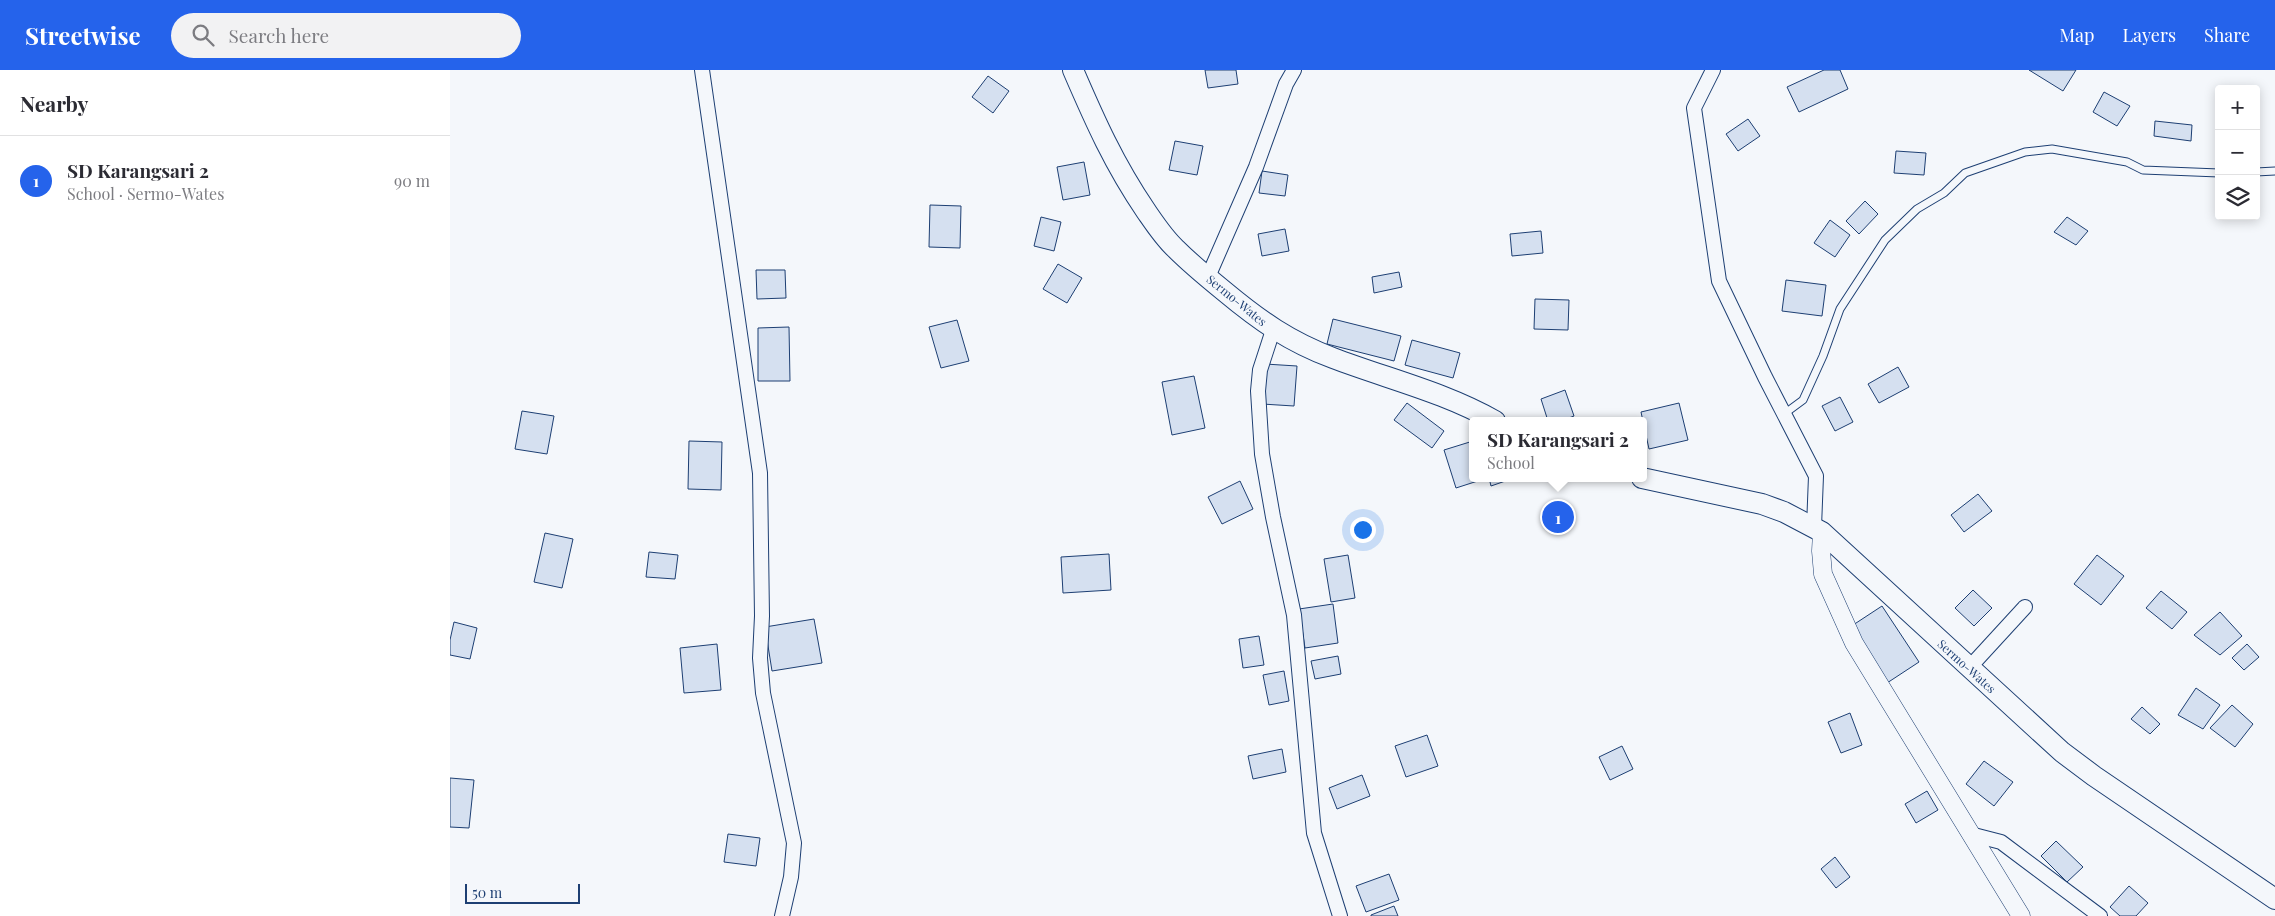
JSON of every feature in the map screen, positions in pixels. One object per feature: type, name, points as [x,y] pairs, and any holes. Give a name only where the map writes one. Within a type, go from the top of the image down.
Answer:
[{"type":"main road","name":"Sermo-Wates","points":[[1073,70],[1098,130],[1116,165],[1140,202],[1161,232],[1176,249],[1208,277],[1273,330],[1333,358],[1455,400],[1487,417]]},
{"type":"main road","name":"Sermo-Wates","points":[[1647,479],[1762,504],[1784,512],[1818,530],[2062,752],[2094,776],[2275,899]]},
{"type":"street","points":[[702,70],[760,473],[762,616],[760,658],[763,693],[794,843],[791,877],[782,916]]},
{"type":"street","points":[[1208,277],[1256,167],[1286,84],[1294,70]]},
{"type":"street","points":[[1713,70],[1694,108],[1719,281],[1816,476],[1818,530],[1823,574],[1854,643],[2021,916]]},
{"type":"street","points":[[1273,330],[1260,370],[1258,392],[1262,454],[1294,616],[1314,833],[1340,916]]},
{"type":"street","points":[[1969,668],[2025,607]]},
{"type":"street","points":[[1970,834],[2001,842],[2100,916]]},
{"type":"lane","points":[[1784,414],[1803,400],[1823,356],[1840,309],[1885,240],[1917,210],[1944,193],[1965,173],[2025,152],[2052,149],[2127,162],[2143,170],[2215,174]]},
{"type":"lane","points":[[2260,172],[2275,171]]},
{"type":"building","points":[[1205,70],[1236,70],[1238,84],[1208,88]]},
{"type":"building","points":[[1824,70],[1840,70],[1848,89],[1799,112],[1787,87]]},
{"type":"building","points":[[2029,70],[2076,70],[2063,91]]},
{"type":"building","points":[[988,76],[1009,91],[993,113],[972,97]]},
{"type":"building","points":[[2104,92],[2130,106],[2117,126],[2093,112]]},
{"type":"building","points":[[1748,119],[1760,136],[1738,151],[1726,134]]},
{"type":"building","points":[[2155,121],[2192,125],[2191,141],[2154,136]]},
{"type":"building","points":[[1175,141],[1203,146],[1197,175],[1169,170]]},
{"type":"building","points":[[1896,151],[1926,153],[1924,175],[1894,173]]},
{"type":"building","points":[[1084,162],[1090,195],[1063,200],[1057,167]]},
{"type":"building","points":[[1262,171],[1288,175],[1285,196],[1259,193]]},
{"type":"building","points":[[1865,201],[1878,214],[1859,234],[1846,221]]},
{"type":"building","points":[[930,205],[961,206],[960,248],[929,247]]},
{"type":"building","points":[[1041,217],[1061,222],[1054,251],[1034,246]]},
{"type":"building","points":[[2067,217],[2088,231],[2076,245],[2054,232]]},
{"type":"building","points":[[1830,220],[1850,235],[1835,257],[1814,243]]},
{"type":"building","points":[[1285,229],[1289,251],[1262,256],[1258,234]]},
{"type":"building","points":[[1541,231],[1543,253],[1512,256],[1510,234]]},
{"type":"building","points":[[1058,264],[1082,278],[1067,303],[1043,289]]},
{"type":"building","points":[[756,270],[785,270],[786,298],[757,299]]},
{"type":"building","points":[[1399,272],[1402,287],[1374,293],[1372,277]]},
{"type":"building","points":[[1786,280],[1826,285],[1822,316],[1782,311]]},
{"type":"building","points":[[1535,299],[1569,300],[1568,330],[1534,329]]},
{"type":"building","points":[[1333,319],[1401,336],[1394,361],[1327,344]]},
{"type":"building","points":[[957,320],[969,361],[941,368],[929,327]]},
{"type":"building","points":[[789,327],[790,381],[758,381],[758,328]]},
{"type":"building","points":[[1412,340],[1460,353],[1453,378],[1405,365]]},
{"type":"building","points":[[1265,364],[1297,366],[1294,406],[1262,404]]},
{"type":"building","points":[[1898,367],[1909,387],[1879,403],[1868,384]]},
{"type":"building","points":[[1194,376],[1205,428],[1172,435],[1162,382]]},
{"type":"building","points":[[1565,390],[1574,416],[1547,417],[1541,399]]},
{"type":"building","points":[[1840,397],[1853,422],[1835,431],[1822,406]]},
{"type":"building","points":[[1407,403],[1444,431],[1432,448],[1394,420]]},
{"type":"building","points":[[1679,403],[1688,440],[1649,449],[1647,417],[1642,417],[1641,412]]},
{"type":"building","points":[[522,411],[554,416],[547,454],[515,449]]},
{"type":"building","points":[[689,441],[722,442],[721,490],[688,489]]},
{"type":"building","points":[[1469,442],[1469,482],[1475,482],[1456,488],[1444,450]]},
{"type":"building","points":[[1240,481],[1253,509],[1222,524],[1208,497]]},
{"type":"building","points":[[1490,482],[1502,482],[1491,486]]},
{"type":"building","points":[[1978,494],[1992,511],[1964,532],[1951,515]]},
{"type":"building","points":[[545,533],[573,539],[562,588],[534,582]]},
{"type":"building","points":[[649,552],[678,555],[675,579],[646,577]]},
{"type":"building","points":[[1109,554],[1111,590],[1063,593],[1061,557]]},
{"type":"building","points":[[1348,555],[1355,598],[1331,602],[1324,559]]},
{"type":"building","points":[[2097,555],[2124,576],[2101,605],[2074,584]]},
{"type":"building","points":[[1973,590],[1992,608],[1974,626],[1955,608]]},
{"type":"building","points":[[2161,591],[2187,612],[2172,629],[2146,608]]},
{"type":"building","points":[[1333,604],[1338,643],[1305,648],[1299,609]]},
{"type":"building","points":[[1882,606],[1919,662],[1887,683],[1850,627]]},
{"type":"building","points":[[2220,612],[2242,636],[2220,655],[2194,635]]},
{"type":"building","points":[[814,619],[822,663],[772,671],[765,627]]},
{"type":"building","points":[[454,622],[477,628],[470,659],[450,655],[450,640]]},
{"type":"building","points":[[1259,636],[1264,665],[1243,668],[1239,639]]},
{"type":"building","points":[[717,644],[721,690],[684,693],[680,648]]},
{"type":"building","points":[[2247,644],[2259,657],[2244,670],[2232,658]]},
{"type":"building","points":[[1338,656],[1341,674],[1315,679],[1311,661]]},
{"type":"building","points":[[1284,671],[1289,701],[1269,705],[1263,675]]},
{"type":"building","points":[[2196,688],[2220,705],[2203,729],[2178,715]]},
{"type":"building","points":[[2232,705],[2253,724],[2235,747],[2210,728]]},
{"type":"building","points":[[2142,707],[2160,724],[2150,734],[2131,719]]},
{"type":"building","points":[[1850,713],[1862,745],[1841,753],[1828,722]]},
{"type":"building","points":[[1427,735],[1438,766],[1406,777],[1395,746]]},
{"type":"building","points":[[1622,746],[1633,769],[1610,780],[1599,757]]},
{"type":"building","points":[[1282,749],[1286,772],[1253,779],[1248,756]]},
{"type":"building","points":[[1984,761],[2013,782],[1994,806],[1966,784]]},
{"type":"building","points":[[1362,775],[1370,796],[1337,809],[1329,788]]},
{"type":"building","points":[[450,778],[474,780],[469,828],[450,827]]},
{"type":"building","points":[[1927,791],[1938,810],[1916,823],[1905,804]]},
{"type":"building","points":[[728,834],[760,838],[756,866],[724,862]]},
{"type":"building","points":[[2056,841],[2083,867],[2067,882],[2041,856]]},
{"type":"building","points":[[1835,857],[1850,877],[1836,888],[1821,869]]},
{"type":"building","points":[[1389,874],[1399,900],[1366,912],[1356,886]]},
{"type":"building","points":[[2129,886],[2148,903],[2136,916],[2120,916],[2110,907]]},
{"type":"building","points":[[1394,906],[1398,916],[1371,916],[1371,915]]},
{"type":"place","name":"SD Karangsari 2","points":[[1558,517]]}]
